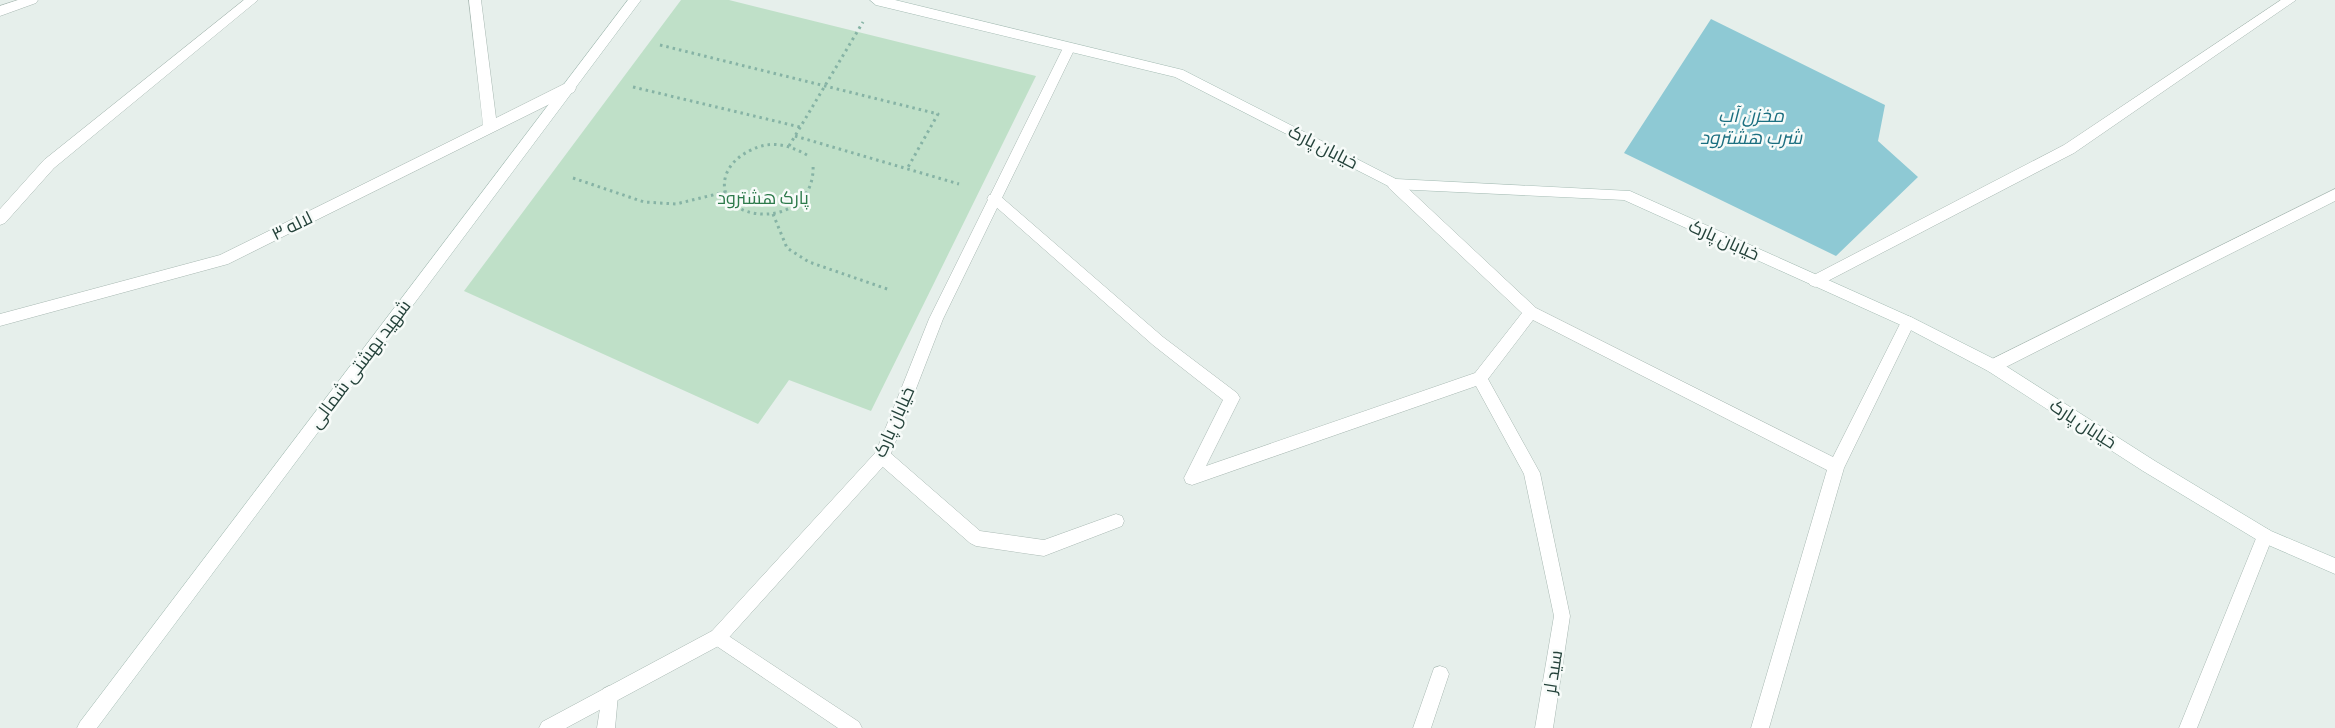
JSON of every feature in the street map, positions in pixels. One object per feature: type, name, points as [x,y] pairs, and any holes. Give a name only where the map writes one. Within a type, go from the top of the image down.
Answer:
[{"type":"street","points":[[0,11],[32,0]]},
{"type":"street","points":[[0,219],[49,164],[252,0]]},
{"type":"street","points":[[475,0],[490,127]]},
{"type":"street","name":"شهید بهشتی شمالی","points":[[86,728],[635,0]]},
{"type":"street","name":"خیابان پارک","points":[[876,0],[1178,73],[1394,184],[1624,195],[1908,322],[1994,366],[2149,466],[2265,536],[2335,566]]},
{"type":"street","points":[[1815,281],[2069,149],[2290,0]]},
{"type":"street","name":"خیابان پارک","points":[[548,728],[718,637],[882,456],[936,319],[1069,48]]},
{"type":"street","name":"لاله ۳","points":[[0,320],[223,260],[569,88]]},
{"type":"street","points":[[1394,184],[1531,312],[1836,468]]},
{"type":"street","points":[[1994,366],[2335,196]]},
{"type":"street","points":[[994,199],[1158,341],[1232,398],[1192,478],[1480,378],[1531,312]]},
{"type":"street","points":[[1760,728],[1836,468],[1908,322]]},
{"type":"street","name":"سید لر","points":[[1480,378],[1532,473],[1562,616],[1544,728]]},
{"type":"street","points":[[882,456],[976,538],[1044,548],[1116,521]]},
{"type":"street","points":[[2188,728],[2265,536]]},
{"type":"street","points":[[718,637],[853,728]]},
{"type":"street","points":[[1422,728],[1440,674]]},
{"type":"street","points":[[606,728],[610,695]]},
{"type":"path","points":[[789,146],[876,0]]},
{"type":"path","points":[[660,45],[938,114],[907,169]]},
{"type":"path","points":[[633,87],[800,127]]},
{"type":"path","points":[[795,136],[959,184]]},
{"type":"path","points":[[807,155],[795,147],[778,144],[761,146],[744,154],[732,165],[725,178],[725,192],[732,204],[745,212],[773,214],[798,204],[809,192],[815,178],[813,164]]},
{"type":"path","points":[[573,178],[644,202],[676,204],[725,192]]},
{"type":"path","points":[[773,214],[787,248],[809,262],[890,290]]},
{"type":"green space","name":"پارک هشترود","points":[[681,0],[729,0],[1036,76],[871,411],[789,380],[758,424],[464,291]]},
{"type":"water","name":"مخزن آب شرب هشترود","points":[[1711,19],[1885,105],[1878,141],[1918,177],[1836,256],[1624,153]]}]
